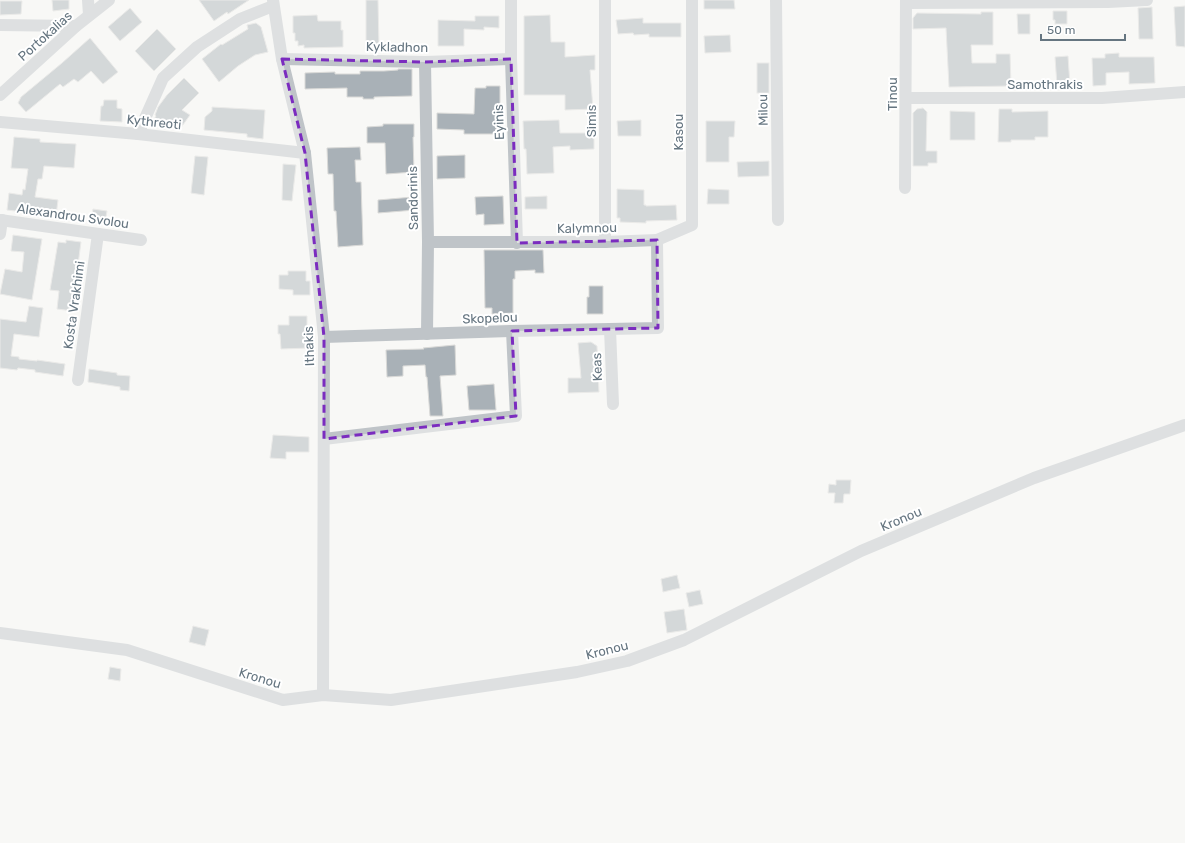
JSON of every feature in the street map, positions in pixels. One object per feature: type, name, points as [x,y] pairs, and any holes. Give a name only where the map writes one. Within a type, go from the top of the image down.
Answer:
[{"type":"street","points":[[88,0],[89,15]]},
{"type":"street","name":"Portokalias","points":[[0,95],[76,26],[109,0]]},
{"type":"street","name":"Eyinis","points":[[511,0],[511,59],[517,243]]},
{"type":"street","name":"Simis","points":[[605,0],[605,242]]},
{"type":"street","name":"Kasou","points":[[657,240],[692,225],[692,0]]},
{"type":"street","name":"Milou","points":[[776,0],[778,220]]},
{"type":"street","points":[[906,1],[1108,2],[1147,0]]},
{"type":"street","name":"Tinou","points":[[905,188],[906,1]]},
{"type":"street","points":[[138,134],[163,78],[197,47],[240,19],[273,3]]},
{"type":"street","name":"Ithakis","points":[[273,3],[282,59],[305,153],[324,337],[323,695]]},
{"type":"street","points":[[0,25],[76,26]]},
{"type":"street","name":"Kykladhon","points":[[282,59],[425,62],[511,59]]},
{"type":"street","name":"Sandorinis","points":[[425,62],[428,242],[427,334]]},
{"type":"street","name":"Samothrakis","points":[[906,98],[1102,98],[1185,92]]},
{"type":"street","name":"Kythreoti","points":[[0,122],[138,134],[305,153]]},
{"type":"street","points":[[0,234],[1,220]]},
{"type":"street","name":"Alexandrou Svolou","points":[[1,220],[142,240]]},
{"type":"street","name":"Kosta Vrakhimi","points":[[78,380],[98,234]]},
{"type":"street","name":"Kalymnou","points":[[428,242],[517,243],[657,240]]},
{"type":"street","name":"Skopelou","points":[[324,337],[658,328],[657,240]]},
{"type":"street","name":"Keas","points":[[610,329],[613,404]]},
{"type":"street","points":[[324,439],[516,416],[512,331]]},
{"type":"street","name":"Kronou","points":[[0,633],[127,650],[283,700],[323,695],[391,700],[577,672],[627,661],[684,640],[861,551],[1034,478],[1185,425]]},
{"type":"highlighted area","points":[[282,59],[425,62],[511,59],[517,243],[657,240],[658,328],[512,331],[516,416],[324,439],[324,337],[305,153]]},
{"type":"building","points":[[52,0],[69,0],[69,9],[53,11]]},
{"type":"building","points":[[199,0],[249,0],[228,14],[227,12],[214,21]]},
{"type":"building","points":[[366,0],[378,0],[379,45],[366,45]]},
{"type":"building","points":[[704,0],[734,0],[735,9],[704,9]]},
{"type":"building","points":[[0,1],[22,1],[21,14],[0,15]]},
{"type":"building","points":[[1185,6],[1185,47],[1176,46],[1174,7]]},
{"type":"building","points":[[1152,7],[1153,39],[1139,39],[1138,8]]},
{"type":"building","points":[[130,8],[142,22],[120,41],[108,27]]},
{"type":"building","points":[[1053,11],[1067,11],[1067,24],[1055,24],[1055,20],[1053,20]]},
{"type":"building","points":[[981,12],[993,12],[993,45],[971,45],[972,63],[996,63],[996,54],[1010,54],[1011,86],[949,87],[946,28],[913,29],[913,18],[917,13],[981,14]]},
{"type":"building","points":[[1017,14],[1030,14],[1030,34],[1018,34]]},
{"type":"building","points":[[317,15],[318,21],[341,21],[341,30],[343,30],[343,47],[304,48],[304,45],[298,46],[298,41],[295,41],[295,33],[293,33],[293,16]]},
{"type":"building","points":[[550,15],[551,42],[565,42],[565,57],[595,55],[595,70],[590,70],[593,109],[565,110],[565,95],[524,95],[524,16]]},
{"type":"building","points":[[475,16],[499,16],[499,28],[484,27],[484,30],[464,29],[464,46],[438,46],[438,20],[475,21]]},
{"type":"building","points":[[643,18],[643,23],[681,23],[681,37],[649,37],[649,34],[634,35],[633,33],[618,34],[616,20]]},
{"type":"building","points":[[256,23],[261,27],[268,52],[255,55],[238,66],[219,82],[202,59],[221,44],[222,45],[248,29],[247,25]]},
{"type":"building","points":[[157,29],[176,49],[154,71],[135,51]]},
{"type":"building","points":[[730,35],[731,52],[705,53],[704,36]]},
{"type":"building","points":[[90,38],[118,72],[103,84],[91,71],[78,82],[74,79],[63,87],[60,84],[26,112],[18,103],[21,97]]},
{"type":"building","points":[[1119,53],[1119,57],[1154,57],[1155,83],[1129,84],[1129,72],[1106,73],[1106,85],[1093,86],[1092,58],[1105,58],[1105,54]]},
{"type":"building","points":[[1068,56],[1070,85],[1057,86],[1055,57]]},
{"type":"building","points":[[757,63],[769,63],[769,93],[757,93]]},
{"type":"building","points":[[412,69],[412,96],[374,97],[374,99],[363,99],[363,97],[347,97],[347,88],[305,89],[305,73],[335,72],[335,74],[360,74],[360,71],[384,71]]},
{"type":"building","points":[[184,78],[199,93],[182,110],[190,115],[180,129],[170,121],[164,129],[153,121],[158,107],[167,95]]},
{"type":"building","points":[[486,86],[500,86],[500,110],[502,110],[501,134],[464,134],[464,130],[437,129],[437,113],[474,114],[475,88],[486,88]]},
{"type":"building","points":[[104,100],[117,100],[117,108],[122,109],[122,122],[100,121],[101,106],[103,106]]},
{"type":"building","points":[[212,107],[265,110],[263,139],[247,137],[247,134],[204,130],[205,117],[212,111]]},
{"type":"building","points":[[923,108],[927,112],[926,151],[937,151],[937,163],[928,163],[928,166],[913,166],[913,113],[917,109]]},
{"type":"building","points":[[999,109],[1012,109],[1012,112],[1048,111],[1048,137],[1035,137],[1035,140],[1011,140],[1011,142],[998,142]]},
{"type":"building","points":[[950,111],[975,112],[975,140],[950,140]]},
{"type":"building","points":[[559,120],[560,133],[594,133],[594,149],[570,150],[570,146],[553,147],[554,173],[527,174],[523,121]]},
{"type":"building","points":[[641,120],[641,136],[618,136],[617,121]]},
{"type":"building","points":[[706,121],[735,121],[734,137],[729,137],[729,162],[706,162]]},
{"type":"building","points":[[383,124],[414,124],[414,172],[386,174],[385,143],[367,143],[367,127],[383,126]]},
{"type":"building","points":[[14,137],[40,139],[40,142],[76,144],[74,168],[44,166],[42,179],[38,179],[35,197],[58,200],[56,216],[7,210],[9,193],[22,195],[23,189],[25,190],[28,169],[11,168]]},
{"type":"building","points":[[360,147],[361,160],[355,160],[356,182],[361,182],[363,245],[338,247],[336,211],[334,211],[333,174],[328,174],[327,148]]},
{"type":"building","points":[[465,155],[465,178],[437,179],[437,156]]},
{"type":"building","points":[[195,156],[208,157],[204,195],[191,193]]},
{"type":"building","points":[[769,161],[769,176],[738,177],[737,162]]},
{"type":"building","points":[[283,164],[296,165],[292,201],[282,200]]},
{"type":"building","points":[[617,189],[644,190],[644,205],[646,206],[676,205],[677,220],[646,221],[646,223],[620,222],[620,218],[617,218]]},
{"type":"building","points":[[708,189],[729,190],[729,204],[707,204]]},
{"type":"building","points":[[503,196],[504,224],[484,225],[484,214],[476,215],[475,197]]},
{"type":"building","points":[[547,196],[547,209],[525,209],[525,197]]},
{"type":"building","points":[[413,197],[415,210],[378,213],[378,200]]},
{"type":"building","points":[[93,209],[107,211],[105,223],[91,221]]},
{"type":"building","points":[[13,235],[42,239],[32,300],[0,294],[5,269],[22,272],[24,252],[11,251]]},
{"type":"building","points":[[66,240],[81,242],[76,280],[78,280],[73,311],[57,309],[59,291],[50,290],[58,242],[66,243]]},
{"type":"building","points":[[484,250],[543,250],[544,273],[535,273],[535,270],[515,271],[515,279],[513,279],[513,313],[492,314],[492,308],[485,308]]},
{"type":"building","points":[[288,271],[306,271],[306,281],[310,281],[310,295],[293,295],[293,290],[279,289],[279,275],[288,275]]},
{"type":"building","points":[[589,286],[603,286],[603,314],[587,314],[587,297],[589,297]]},
{"type":"building","points":[[29,306],[43,308],[39,337],[14,334],[11,356],[19,357],[19,359],[65,364],[63,376],[35,372],[35,370],[0,368],[0,319],[26,322]]},
{"type":"building","points":[[289,316],[307,316],[309,348],[281,349],[278,325],[289,325]]},
{"type":"building","points":[[591,342],[597,346],[599,392],[568,393],[568,378],[581,378],[578,343]]},
{"type":"building","points":[[455,345],[456,375],[440,376],[443,416],[430,416],[425,365],[403,366],[403,376],[387,377],[386,350],[424,349],[423,348]]},
{"type":"building","points":[[89,369],[117,373],[117,375],[130,376],[129,391],[120,390],[120,387],[88,382]]},
{"type":"building","points":[[494,384],[496,410],[469,410],[467,386]]},
{"type":"building","points":[[273,435],[309,437],[309,452],[286,452],[286,459],[270,458]]},
{"type":"building","points":[[836,480],[851,480],[850,494],[844,494],[843,503],[834,503],[835,493],[828,493],[829,484],[836,485]]},
{"type":"building","points":[[677,575],[680,588],[663,592],[661,579]]},
{"type":"building","points":[[700,590],[703,604],[689,607],[686,593]]},
{"type":"building","points":[[684,609],[687,630],[667,633],[664,612]]},
{"type":"building","points":[[193,626],[209,630],[205,646],[189,642]]},
{"type":"building","points":[[110,667],[121,669],[120,681],[108,679]]}]
